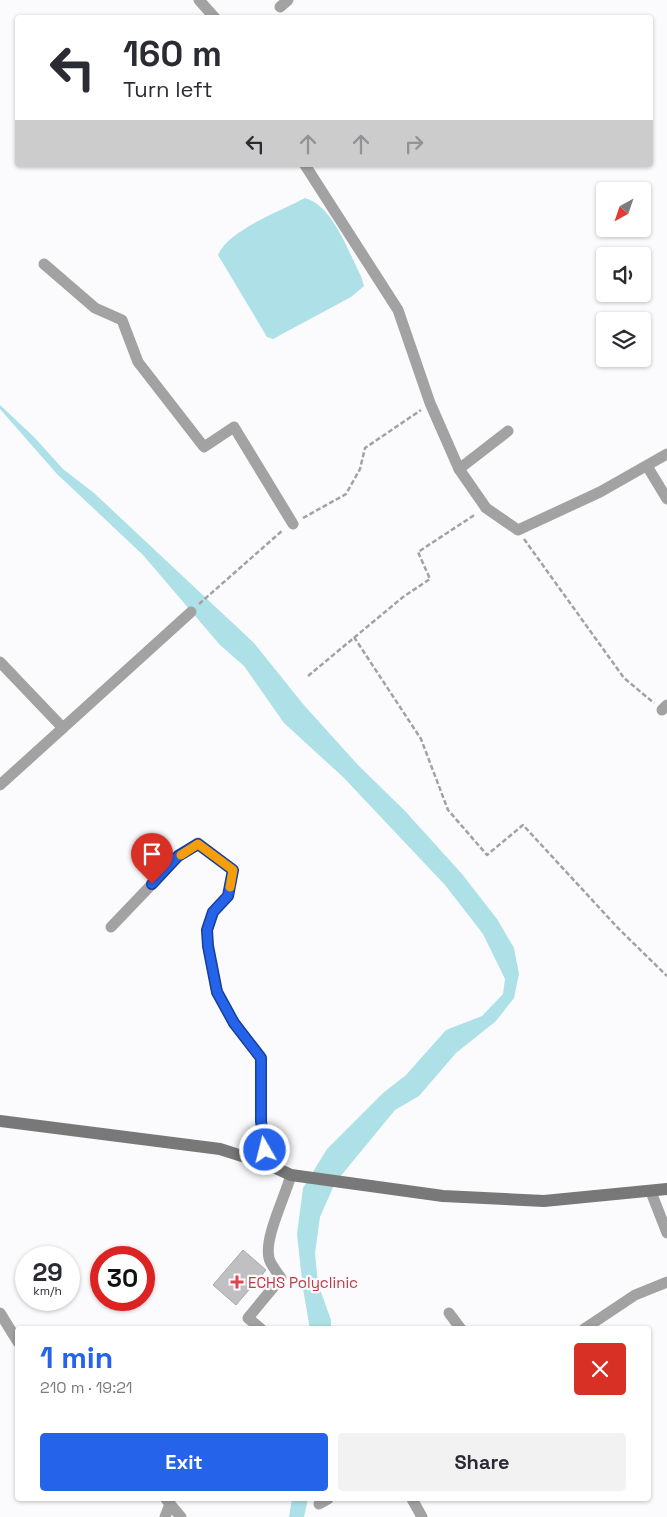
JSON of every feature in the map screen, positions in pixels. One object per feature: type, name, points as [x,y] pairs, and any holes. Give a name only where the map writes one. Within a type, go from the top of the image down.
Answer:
[{"type":"street","points":[[199,0],[212,15]]},
{"type":"street","points":[[306,167],[398,310],[430,404],[459,469],[486,508],[518,530],[564,509],[667,454]]},
{"type":"street","points":[[44,264],[95,308],[122,320],[138,362],[204,447],[234,427],[293,524]]},
{"type":"street","points":[[459,469],[508,431]]},
{"type":"street","points":[[646,466],[667,499]]},
{"type":"street","points":[[0,785],[191,612]]},
{"type":"street","points":[[0,662],[63,728]]},
{"type":"street","points":[[111,927],[178,856],[198,844],[233,870],[228,896],[213,912],[207,930],[208,946],[217,992],[234,1023],[261,1058],[261,1121],[266,1164]]},
{"type":"street","points":[[0,1121],[220,1149],[266,1164],[291,1175],[335,1183],[443,1196],[544,1201],[667,1189]]},
{"type":"street","points":[[257,1326],[248,1318],[280,1278],[269,1259],[268,1240],[291,1175]]},
{"type":"street","points":[[651,1192],[667,1233]]},
{"type":"street","points":[[589,1326],[636,1295],[667,1282]]},
{"type":"street","points":[[0,1313],[15,1337]]},
{"type":"street","points":[[449,1313],[459,1326]]},
{"type":"street","points":[[165,1517],[168,1501]]},
{"type":"street","points":[[168,1501],[181,1517]]},
{"type":"street","points":[[413,1501],[422,1517]]},
{"type":"path","points":[[365,448],[430,404]]},
{"type":"path","points":[[308,676],[403,597],[430,579],[418,552],[486,508]]},
{"type":"path","points":[[518,530],[624,678],[649,698]]},
{"type":"path","points":[[354,637],[421,739],[448,810],[487,855],[523,825],[617,926],[667,976]]},
{"type":"water","points":[[305,198],[324,210],[332,220],[345,242],[364,286],[351,297],[273,339],[267,337],[218,255],[232,237],[244,229]]},
{"type":"water","points":[[0,405],[34,437],[63,469],[94,493],[254,643],[303,704],[462,874],[497,919],[514,948],[519,974],[514,998],[496,1021],[456,1053],[419,1096],[395,1110],[335,1183],[320,1217],[315,1253],[318,1284],[331,1320],[331,1326],[309,1326],[297,1234],[303,1188],[327,1149],[383,1093],[406,1075],[446,1030],[482,1016],[503,994],[505,979],[483,934],[445,885],[343,777],[284,723],[244,666],[220,645],[143,555],[57,474],[0,409]]},
{"type":"water","points":[[292,1501],[308,1501],[304,1517],[289,1517]]},
{"type":"building","points":[[243,1250],[266,1270],[236,1305],[213,1285]]},
{"type":"slow traffic","points":[[181,855],[198,844],[233,870],[230,887]]},
{"type":"place","name":"ECHS Polyclinic","points":[[237,1282]]},
{"type":"route","points":[[152,884],[178,856],[198,844],[233,870],[228,896],[213,912],[207,930],[208,946],[217,992],[234,1023],[261,1058],[261,1121],[265,1150]]}]
